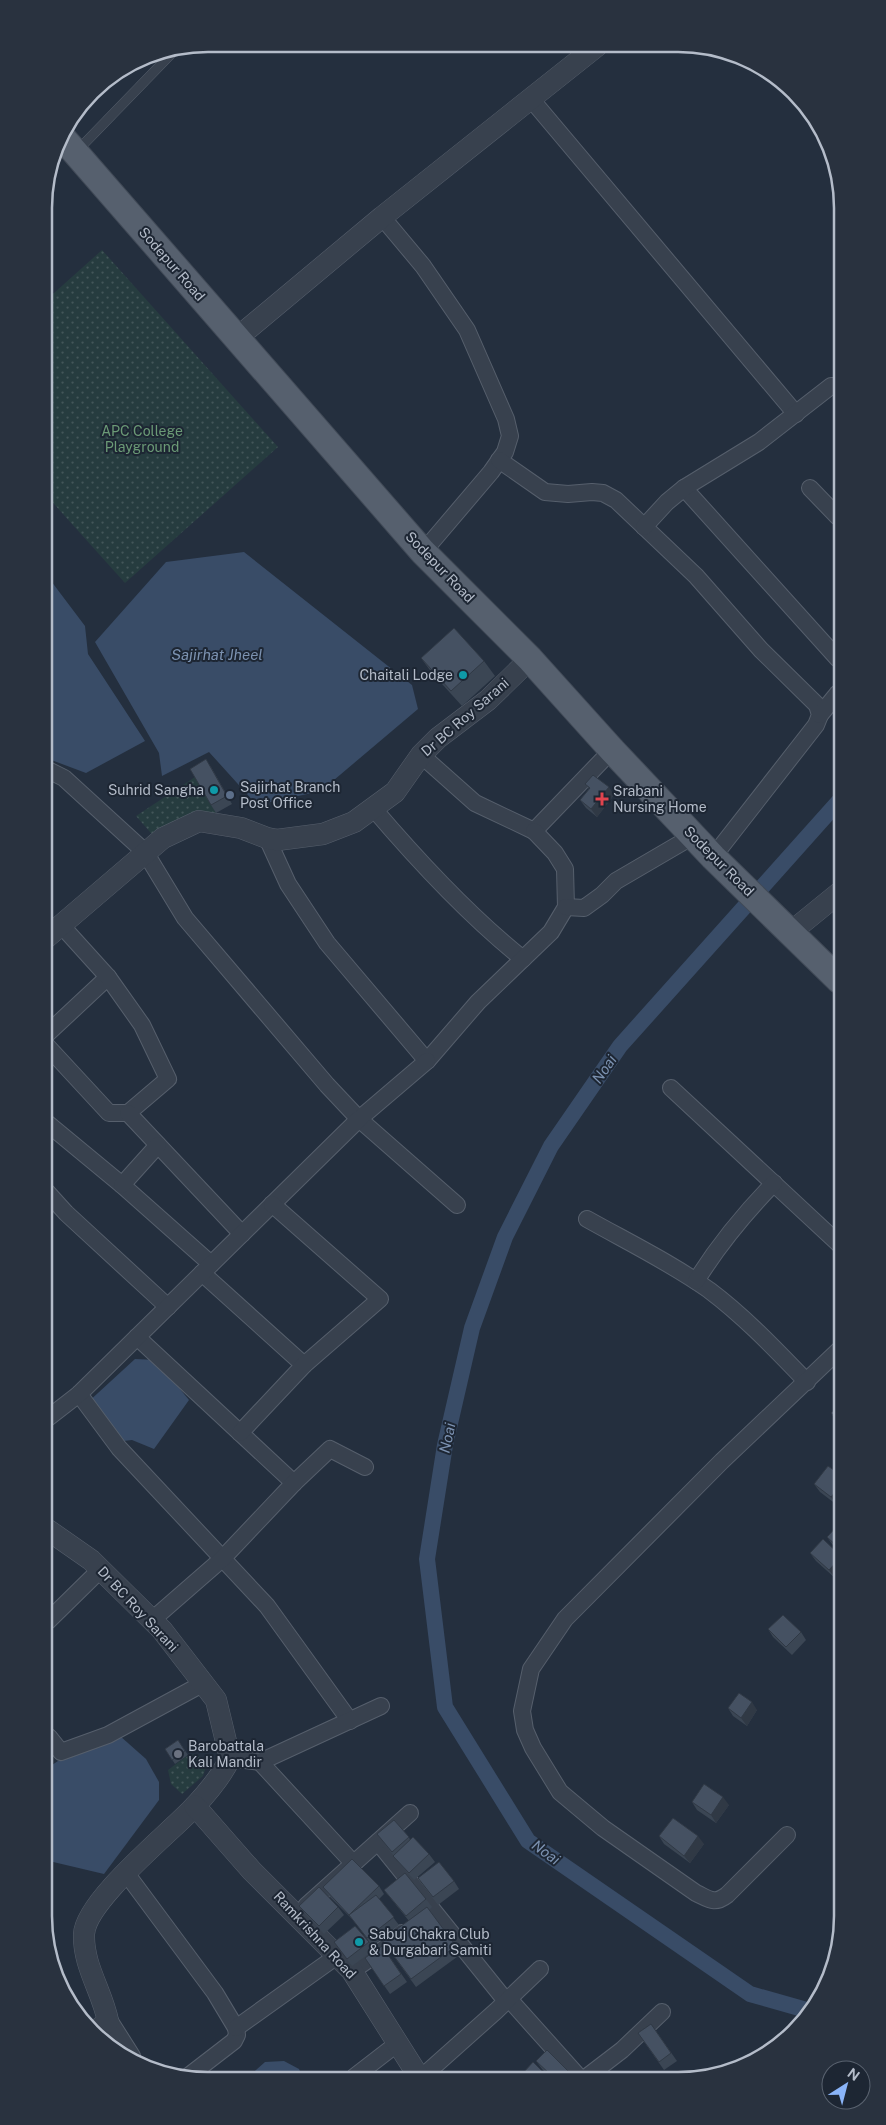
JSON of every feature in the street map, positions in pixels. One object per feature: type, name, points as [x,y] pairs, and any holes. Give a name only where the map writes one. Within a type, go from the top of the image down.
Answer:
[{"type":"main road","name":"Sodepur Road","points":[[68,145],[423,552],[530,659],[612,750],[721,865],[834,975]]},
{"type":"street","points":[[237,338],[382,217],[588,52]]},
{"type":"street","points":[[532,98],[796,414]]},
{"type":"street","points":[[382,217],[423,266],[466,330],[510,436],[505,452],[492,472],[423,552]]},
{"type":"street","points":[[644,527],[667,502],[684,488],[759,442],[831,386],[834,386]]},
{"type":"street","points":[[499,460],[545,492],[603,493],[616,500],[696,576],[762,650],[817,706],[820,715]]},
{"type":"street","points":[[684,488],[834,654]]},
{"type":"street","points":[[810,488],[834,513]]},
{"type":"street","name":"Dr BC Roy Sarani","points":[[54,931],[163,838],[199,821],[241,828],[278,840],[323,834],[354,822],[395,792],[421,755],[438,738],[488,700],[530,659]]},
{"type":"street","points":[[721,865],[816,726],[820,715],[834,698]]},
{"type":"street","points":[[534,831],[612,750]]},
{"type":"street","points":[[52,1415],[79,1394],[358,1119],[426,1061],[478,1002],[550,932],[566,907],[565,869],[555,853],[534,831],[475,803],[421,755]]},
{"type":"street","points":[[53,772],[64,778],[145,852],[185,918],[358,1119],[457,1205]]},
{"type":"street","points":[[373,808],[442,884],[492,934],[523,959]]},
{"type":"street","points":[[566,907],[584,908],[602,895],[616,881],[693,836]]},
{"type":"street","points":[[267,838],[288,884],[327,943],[426,1061]]},
{"type":"street","points":[[785,927],[834,896]]},
{"type":"street","points":[[53,1052],[109,1113],[128,1113],[168,1079],[142,1025],[108,977],[54,931]]},
{"type":"street","points":[[53,1029],[108,977]]},
{"type":"street","points":[[671,1088],[833,1239]]},
{"type":"street","points":[[128,1113],[242,1234]]},
{"type":"street","points":[[52,1128],[122,1185],[304,1365]]},
{"type":"street","points":[[122,1185],[158,1146]]},
{"type":"street","points":[[696,1282],[718,1246],[742,1216],[774,1183]]},
{"type":"street","points":[[52,1198],[66,1213],[168,1307]]},
{"type":"street","points":[[240,1433],[304,1365],[380,1299],[272,1204]]},
{"type":"street","points":[[587,1219],[679,1270],[696,1282],[738,1314],[808,1382]]},
{"type":"street","points":[[137,1337],[294,1483]]},
{"type":"street","points":[[787,1835],[727,1895],[719,1901],[712,1901],[696,1893],[603,1828],[560,1792],[532,1748],[524,1730],[522,1711],[531,1669],[565,1619],[722,1461],[833,1357]]},
{"type":"street","points":[[79,1394],[119,1448],[267,1606],[350,1721]]},
{"type":"street","points":[[152,1620],[222,1559],[294,1483],[330,1449],[364,1467]]},
{"type":"street","name":"Dr BC Roy Sarani","points":[[52,1533],[101,1569],[152,1620],[204,1684],[216,1700],[230,1758]]},
{"type":"street","points":[[52,1617],[101,1569]]},
{"type":"street","points":[[52,1741],[61,1752],[108,1735],[204,1684]]},
{"type":"street","points":[[100,2028],[108,2021],[86,1958],[84,1932],[92,1912],[126,1872],[195,1806],[224,1771],[230,1758],[260,1762],[381,1706]]},
{"type":"street","points":[[260,1762],[354,1864]]},
{"type":"street","name":"Ramkrishna Road","points":[[195,1806],[252,1871],[352,1971],[417,2072]]},
{"type":"street","points":[[297,1914],[410,1813]]},
{"type":"street","points":[[378,1842],[508,2000],[574,2072]]},
{"type":"street","points":[[126,1872],[214,1993],[236,2028],[237,2035],[234,2042],[195,2071]]},
{"type":"street","points":[[352,1971],[385,1948],[432,1907]]},
{"type":"street","points":[[236,2028],[337,1956]]},
{"type":"street","points":[[426,2072],[508,2000],[540,1969]]},
{"type":"street","points":[[593,2072],[622,2050],[662,2012]]},
{"type":"street","points":[[106,2015],[128,2049]]},
{"type":"street","points":[[360,2072],[398,2043]]},
{"type":"lane","points":[[68,145],[165,59]]},
{"type":"green space","name":"APC College Playground","points":[[102,250],[278,447],[125,583],[53,503],[53,294]]},
{"type":"green space","points":[[195,777],[216,813],[157,840],[136,816]]},
{"type":"green space","points":[[198,1754],[206,1767],[203,1776],[182,1794],[171,1784],[168,1770],[188,1755]]},
{"type":"water","name":"Sajirhat Jheel","points":[[244,552],[412,685],[418,709],[321,791],[257,805],[209,752],[162,776],[159,753],[95,642],[166,562]]},
{"type":"water","points":[[53,583],[85,626],[88,654],[145,741],[86,773],[53,761]]},
{"type":"water","points":[[135,1359],[156,1360],[189,1400],[154,1449],[132,1440],[115,1442],[86,1404]]},
{"type":"water","points":[[120,1736],[146,1759],[159,1782],[159,1800],[104,1874],[52,1862],[52,1765],[70,1753]]},
{"type":"water","points":[[284,2061],[299,2069],[300,2072],[254,2072],[265,2062]]},
{"type":"building","points":[[454,628],[484,661],[451,691],[421,658]]},
{"type":"building","name":"Suhrid Sangha","points":[[206,759],[227,796],[211,805],[190,769]]},
{"type":"building","points":[[593,775],[609,787],[591,809],[580,800],[590,788],[585,784]]},
{"type":"building","points":[[828,1466],[833,1470],[833,1494],[831,1497],[814,1484]]},
{"type":"building","points":[[833,1530],[833,1543],[827,1537]]},
{"type":"building","points":[[823,1539],[833,1549],[833,1565],[829,1570],[810,1553]]},
{"type":"building","points":[[783,1615],[801,1632],[786,1647],[768,1629]]},
{"type":"building","points":[[739,1693],[752,1702],[741,1718],[728,1708]]},
{"type":"building","name":"Barobattala Kali Mandir","points":[[178,1740],[185,1751],[172,1760],[165,1749]]},
{"type":"building","points":[[704,1784],[723,1797],[711,1815],[692,1802]]},
{"type":"building","points":[[673,1818],[698,1836],[684,1856],[659,1836]]},
{"type":"building","points":[[394,1820],[409,1837],[392,1852],[377,1834]]},
{"type":"building","points":[[413,1837],[429,1854],[409,1873],[393,1856]]},
{"type":"building","points":[[352,1859],[379,1886],[349,1915],[323,1887]]},
{"type":"building","points":[[439,1862],[454,1881],[433,1897],[418,1878]]},
{"type":"building","points":[[405,1873],[426,1899],[406,1916],[384,1890]]},
{"type":"building","points":[[319,1887],[338,1907],[319,1926],[299,1906]]},
{"type":"building","points":[[376,1895],[394,1917],[367,1938],[349,1915]]},
{"type":"building","points":[[427,1907],[456,1946],[411,1979],[382,1940]]},
{"type":"building","points":[[355,1926],[369,1942],[347,1959],[334,1942]]},
{"type":"building","points":[[382,1946],[401,1974],[384,1986],[365,1958]]},
{"type":"building","points":[[651,2024],[671,2053],[659,2062],[638,2033]]},
{"type":"building","points":[[547,2050],[568,2071],[548,2072],[536,2061]]},
{"type":"building","points":[[533,2062],[543,2072],[524,2072]]},
{"type":"waterway","name":"Noai","points":[[803,2009],[750,1994],[528,1841],[445,1707],[427,1559],[445,1445],[472,1328],[505,1237],[551,1146],[620,1046],[834,807]]},
{"type":"place","name":"Chaitali Lodge","points":[[463,675]]},
{"type":"place","name":"Suhrid Sangha","points":[[214,790]]},
{"type":"place","name":"Sajirhat Branch Post Office","points":[[230,795]]},
{"type":"place","name":"Srabani Nursing Home","points":[[602,799]]},
{"type":"place","name":"Barobattala Kali Mandir","points":[[178,1754]]},
{"type":"place","name":"Sabuj Chakra Club & Durgabari Samiti","points":[[359,1942]]}]
